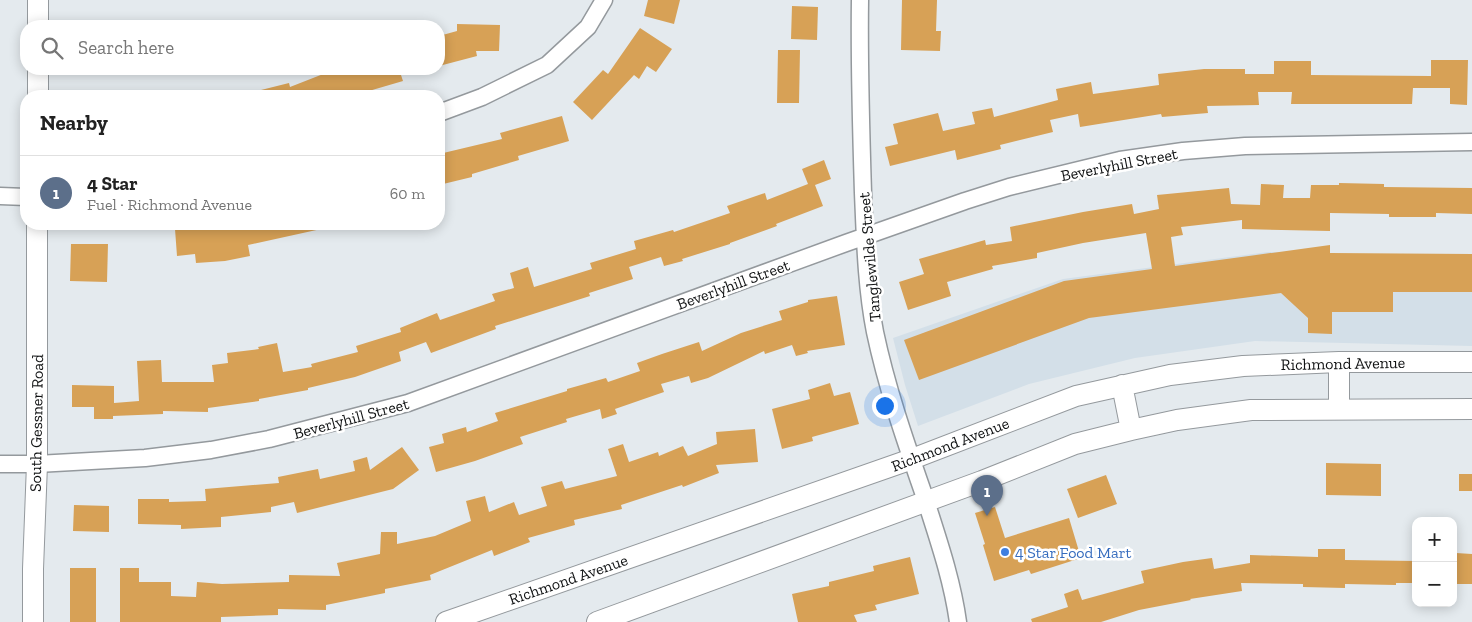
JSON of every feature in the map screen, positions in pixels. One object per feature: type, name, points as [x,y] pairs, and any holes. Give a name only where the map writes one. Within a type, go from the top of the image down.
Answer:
[{"type":"main road","points":[[38,0],[38,20]]},
{"type":"main road","points":[[38,75],[38,90]]},
{"type":"main road","name":"South Gessner Road","points":[[33,622],[37,464],[37,230]]},
{"type":"main road","points":[[1339,362],[1339,408]]},
{"type":"main road","name":"Richmond Avenue","points":[[454,621],[912,459],[1076,396],[1122,385],[1210,369],[1339,362],[1472,362]]},
{"type":"main road","points":[[1122,385],[1131,430]]},
{"type":"main road","points":[[597,622],[1075,444],[1131,430],[1177,420],[1251,410],[1472,408]]},
{"type":"street","points":[[445,111],[482,97],[547,65],[588,27],[604,0]]},
{"type":"street","name":"Tanglewilde Street","points":[[860,0],[861,134],[865,236],[875,330],[887,383],[946,562],[958,622]]},
{"type":"street","name":"Beverlyhill Street","points":[[0,464],[37,464],[144,458],[211,450],[269,439],[408,403],[865,236],[1009,187],[1120,160],[1183,151],[1245,146],[1472,142]]},
{"type":"street","points":[[0,196],[20,196]]},
{"type":"shaded area","points":[[1268,252],[1472,257],[1472,346],[1255,341],[1135,358],[1029,384],[918,426],[893,338],[1063,279]]},
{"type":"building","points":[[648,0],[680,0],[674,24],[644,16]]},
{"type":"building","points":[[902,0],[937,0],[936,31],[941,31],[940,51],[901,50]]},
{"type":"building","points":[[792,6],[818,7],[817,40],[791,39]]},
{"type":"building","points":[[457,24],[500,25],[499,51],[476,51],[477,56],[445,64],[445,34],[457,31]]},
{"type":"building","points":[[640,28],[672,49],[656,72],[647,66],[639,79],[634,75],[592,120],[573,102],[603,70],[608,74]]},
{"type":"building","points":[[778,50],[800,50],[799,103],[777,103]]},
{"type":"building","points":[[1431,60],[1468,60],[1467,105],[1450,104],[1450,88],[1413,88],[1412,104],[1291,104],[1292,92],[1258,92],[1259,105],[1207,106],[1208,113],[1162,117],[1161,114],[1080,127],[1078,114],[1050,120],[1053,132],[1000,145],[1001,149],[957,160],[955,150],[890,166],[885,147],[898,144],[893,124],[938,113],[943,131],[975,124],[972,112],[992,108],[994,117],[1058,100],[1056,89],[1091,82],[1093,94],[1159,85],[1158,74],[1204,69],[1245,69],[1245,74],[1274,74],[1274,61],[1311,61],[1311,75],[1431,76]]},
{"type":"building","points":[[321,75],[401,75],[403,81],[372,90],[261,90],[289,83],[290,87]]},
{"type":"building","points":[[562,116],[569,141],[518,156],[519,160],[472,174],[472,177],[445,184],[445,153],[502,139],[500,133]]},
{"type":"building","points":[[824,160],[831,179],[815,185],[823,206],[730,244],[682,259],[683,261],[664,266],[661,257],[629,267],[633,279],[589,293],[590,296],[495,326],[496,329],[431,353],[426,342],[399,352],[401,361],[355,377],[308,388],[308,390],[259,399],[259,401],[208,408],[208,412],[163,411],[163,414],[113,416],[113,419],[94,419],[94,407],[72,407],[72,385],[114,386],[114,403],[139,401],[137,361],[161,360],[162,382],[214,382],[212,365],[228,363],[227,353],[259,349],[258,347],[277,343],[283,372],[312,367],[311,364],[358,352],[356,346],[401,332],[400,328],[437,313],[440,320],[495,301],[492,294],[514,288],[510,273],[528,267],[534,287],[592,269],[590,263],[636,249],[634,241],[673,230],[674,232],[730,213],[727,206],[765,193],[767,200],[808,184],[802,169]]},
{"type":"building","points":[[1339,183],[1384,184],[1384,187],[1472,188],[1472,214],[1436,213],[1436,217],[1389,217],[1389,214],[1330,213],[1330,231],[1242,229],[1242,220],[1181,227],[1183,235],[1171,237],[1175,266],[1330,245],[1330,253],[1472,254],[1472,292],[1393,292],[1393,312],[1332,312],[1332,334],[1308,333],[1308,318],[1281,293],[1089,318],[919,380],[904,340],[1064,281],[1152,269],[1146,233],[1083,243],[1037,253],[1037,258],[992,266],[993,269],[947,282],[951,296],[908,310],[899,282],[924,274],[919,259],[985,240],[986,245],[1012,241],[1010,227],[1132,204],[1134,214],[1159,209],[1157,195],[1229,188],[1231,204],[1260,205],[1261,184],[1284,185],[1283,198],[1310,198],[1311,185],[1339,185]]},
{"type":"building","points":[[175,230],[316,230],[248,245],[250,256],[225,261],[196,263],[195,254],[177,256]]},
{"type":"building","points":[[71,244],[108,244],[107,282],[70,281]]},
{"type":"building","points":[[837,296],[845,345],[807,351],[808,353],[796,356],[792,345],[765,354],[764,351],[708,378],[691,383],[689,376],[661,384],[664,392],[615,409],[617,414],[602,419],[600,409],[566,419],[567,422],[520,437],[523,444],[436,472],[429,447],[444,443],[442,434],[466,427],[467,432],[498,421],[495,413],[567,391],[567,389],[606,378],[608,382],[640,371],[637,363],[699,342],[702,351],[741,333],[782,320],[779,311],[808,302],[808,300]]},
{"type":"building","points":[[830,383],[834,396],[850,392],[859,424],[812,437],[813,441],[782,449],[772,409],[810,399],[808,390]]},
{"type":"building","points":[[755,429],[758,462],[716,465],[719,473],[683,487],[682,485],[621,505],[622,509],[574,520],[575,525],[528,538],[530,542],[494,556],[492,550],[430,575],[431,580],[385,589],[385,593],[326,605],[326,610],[278,609],[278,615],[221,617],[221,622],[120,622],[120,568],[139,568],[139,582],[171,582],[171,596],[196,597],[197,582],[222,584],[289,582],[289,575],[340,576],[337,563],[380,554],[381,532],[397,532],[397,544],[435,536],[471,521],[466,501],[485,496],[489,512],[514,502],[519,515],[547,506],[541,487],[562,481],[565,489],[617,476],[608,449],[623,444],[629,462],[658,452],[659,456],[683,446],[688,456],[717,444],[716,432]]},
{"type":"building","points":[[402,447],[419,470],[393,489],[297,513],[294,502],[271,507],[271,512],[221,517],[221,527],[181,529],[181,525],[138,524],[138,499],[169,499],[169,502],[206,501],[205,489],[279,483],[278,477],[318,469],[320,479],[355,471],[353,461],[367,457],[370,470]]},
{"type":"building","points":[[1326,463],[1381,464],[1381,496],[1326,495]]},
{"type":"building","points":[[1459,474],[1472,474],[1472,491],[1459,491]]},
{"type":"building","points":[[1106,475],[1117,504],[1078,518],[1067,489]]},
{"type":"building","points":[[74,505],[109,506],[109,532],[73,531]]},
{"type":"building","points":[[995,507],[1005,538],[1069,518],[1081,558],[1031,574],[1029,570],[994,581],[975,513]]},
{"type":"building","points":[[1318,549],[1345,549],[1345,560],[1412,561],[1412,583],[1396,583],[1396,585],[1345,584],[1345,588],[1303,587],[1303,584],[1241,583],[1242,591],[1190,599],[1139,610],[1101,622],[1032,622],[1031,619],[1068,607],[1064,594],[1078,589],[1082,600],[1144,583],[1141,571],[1212,558],[1214,569],[1250,563],[1250,555],[1318,557]]},
{"type":"building","points":[[1457,553],[1472,554],[1472,584],[1457,584]]},
{"type":"building","points":[[910,557],[919,594],[875,605],[877,610],[854,615],[857,622],[798,622],[792,594],[829,586],[829,582],[874,571],[873,566]]},
{"type":"building","points":[[70,568],[96,568],[96,622],[70,622]]},
{"type":"place","name":"4 Star","points":[[987,516]]},
{"type":"place","name":"4 Star Food Mart","points":[[1005,552]]}]
